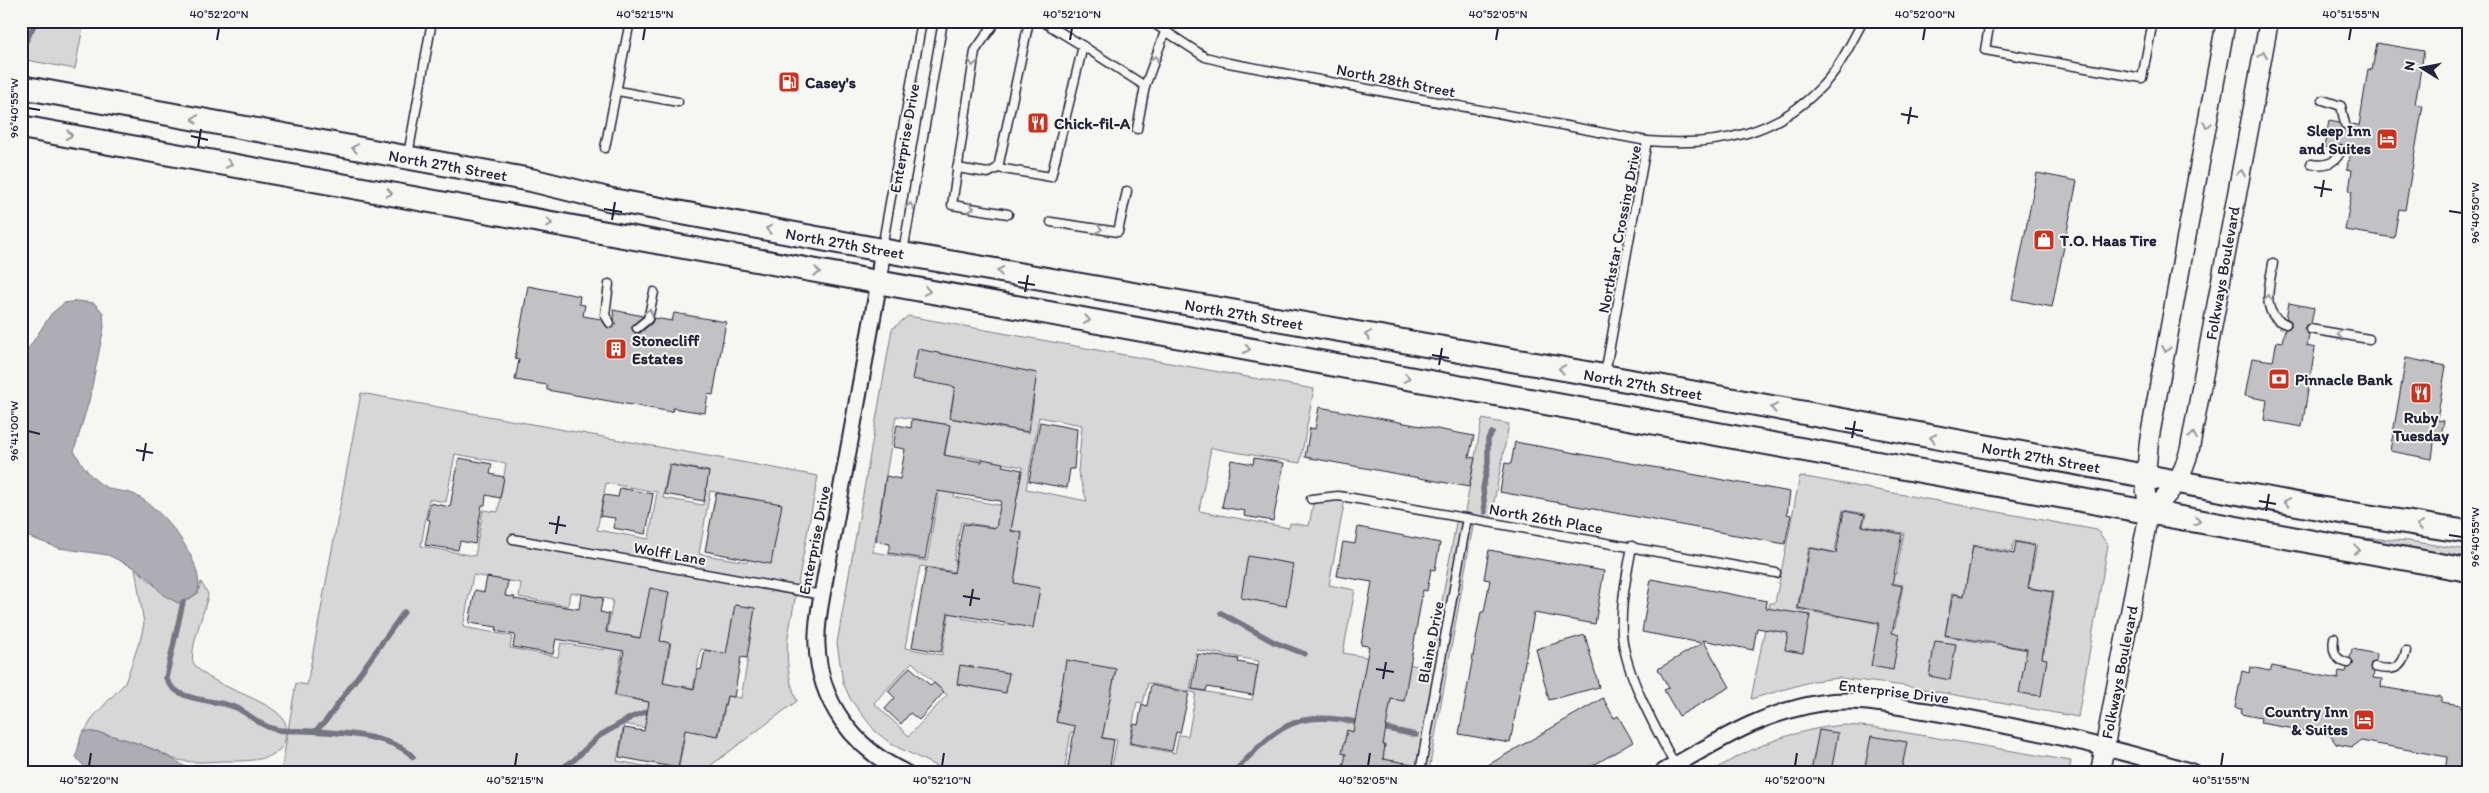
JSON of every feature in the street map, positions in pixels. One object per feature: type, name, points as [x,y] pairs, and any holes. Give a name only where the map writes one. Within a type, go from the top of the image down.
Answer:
[{"type":"main road","name":"North 27th Street","points":[[21,87],[531,180],[612,200],[892,252],[1604,376],[2178,482],[2468,532]]},
{"type":"main road","name":"North 27th Street","points":[[21,127],[2468,570]]},
{"type":"street","name":"Folkways Boulevard","points":[[2100,772],[2149,512],[2146,476],[2149,441],[2226,21]]},
{"type":"street","name":"Folkways Boulevard","points":[[2149,512],[2164,500],[2178,482],[2184,470],[2190,448],[2269,21]]},
{"type":"street","name":"Enterprise Drive","points":[[879,282],[892,252]]},
{"type":"street","name":"Enterprise Drive","points":[[892,252],[879,282],[822,595],[817,644],[819,666],[829,699],[856,738],[882,760],[904,772]]},
{"type":"street","name":"Enterprise Drive","points":[[1669,768],[1752,722],[1779,712],[1830,702],[1869,703],[1947,715],[2068,738],[2192,772]]},
{"type":"lane","points":[[408,157],[432,21]]},
{"type":"lane","points":[[605,148],[618,91],[630,21]]},
{"type":"lane","name":"Enterprise Drive","points":[[892,252],[922,21]]},
{"type":"lane","name":"Enterprise Drive","points":[[892,252],[943,21]]},
{"type":"lane","points":[[996,21],[975,51],[952,205],[1008,214]]},
{"type":"lane","points":[[998,168],[1029,21]]},
{"type":"lane","points":[[1042,21],[1145,86]]},
{"type":"lane","name":"North 28th Street","points":[[1150,21],[1205,57],[1229,63],[1647,141]]},
{"type":"lane","name":"Northstar Crossing Drive","points":[[1604,376],[1647,141],[1680,144],[1711,142],[1738,137],[1765,128],[1798,108],[1831,77],[1863,21]]},
{"type":"lane","points":[[1990,21],[1985,50],[2142,78],[2153,21]]},
{"type":"lane","points":[[1137,129],[1145,86],[1165,32]]},
{"type":"lane","points":[[957,168],[988,173],[998,168],[1051,177],[1083,46]]},
{"type":"lane","points":[[618,91],[678,102]]},
{"type":"lane","points":[[2323,100],[2341,106],[2345,124]]},
{"type":"lane","points":[[2311,164],[2327,165],[2337,158],[2341,150]]},
{"type":"lane","points":[[1051,222],[1118,232],[1127,192]]},
{"type":"lane","points":[[2273,263],[2268,305],[2273,316],[2286,324]]},
{"type":"lane","points":[[609,284],[605,312],[606,318],[610,323]]},
{"type":"lane","points":[[638,328],[648,319],[654,292]]},
{"type":"lane","points":[[2310,329],[2369,339]]},
{"type":"lane","name":"North 26th Place","points":[[1311,499],[1344,496],[1776,573]]},
{"type":"lane","name":"Blaine Drive","points":[[1420,772],[1467,518]]},
{"type":"lane","name":"Wolff Lane","points":[[513,539],[822,595]]},
{"type":"lane","points":[[1632,546],[1622,610],[1624,648],[1634,679],[1669,768]]},
{"type":"lane","points":[[2334,638],[2333,649],[2336,656],[2341,661],[2348,663]]},
{"type":"lane","points":[[2375,667],[2391,670],[2397,668],[2402,663],[2406,651]]},
{"type":"shaded area","points":[[21,21],[84,21],[75,69],[21,59]]},
{"type":"shaded area","points":[[77,301],[94,303],[103,313],[104,327],[89,401],[74,451],[94,479],[105,487],[131,493],[148,503],[180,538],[195,566],[198,580],[198,592],[188,600],[178,603],[163,595],[150,579],[135,568],[108,555],[59,548],[21,534],[21,360],[51,314],[64,303]]},
{"type":"shaded area","points":[[908,316],[1314,389],[1300,463],[1211,448],[1199,511],[1289,528],[1290,523],[1309,526],[1315,494],[1345,499],[1329,585],[1355,590],[1343,653],[1430,668],[1457,517],[1464,517],[1482,419],[1509,424],[1490,523],[1474,521],[1429,770],[1440,772],[1111,772],[1117,740],[1071,732],[1064,772],[948,772],[891,744],[875,731],[851,700],[843,683],[837,643],[892,329]],"holes":[[[955,387],[1034,400],[1029,433],[949,418]],[[896,416],[950,425],[927,561],[873,552]],[[1039,417],[1082,425],[1078,472],[1087,501],[1026,489]],[[961,456],[1023,467],[1015,508],[954,497]],[[961,522],[1022,532],[1016,571],[954,560]],[[920,566],[956,572],[942,655],[905,648]],[[970,573],[1013,581],[1005,626],[962,618]],[[1197,650],[1259,661],[1252,700],[1190,689]],[[912,662],[947,695],[909,736],[874,703]],[[1148,683],[1196,693],[1188,736],[1179,735],[1175,753],[1129,744],[1137,702],[1143,703]]]},
{"type":"shaded area","points":[[361,393],[818,476],[788,636],[788,669],[797,701],[702,772],[678,772],[281,772],[296,683],[307,685]],"holes":[[[455,454],[506,463],[498,512],[483,510],[475,556],[421,546],[429,499],[446,502]],[[669,464],[709,471],[703,505],[663,498]],[[606,483],[657,492],[649,539],[597,530]],[[710,491],[759,500],[747,562],[699,554]],[[473,575],[521,583],[519,597],[568,606],[570,592],[613,600],[604,650],[561,643],[558,657],[510,648],[512,636],[463,627]],[[625,635],[671,643],[659,704],[614,696]],[[701,649],[748,658],[741,698],[727,696],[719,736],[674,728],[682,686],[693,688]],[[624,724],[685,735],[678,772],[617,761]]]},
{"type":"shaded area","points":[[1800,476],[2097,530],[2108,545],[2078,717],[1905,686],[1839,678],[1813,681],[1751,699],[1770,603],[1775,603]],"holes":[[[1843,510],[1866,514],[1863,526],[1904,533],[1896,574],[1853,566],[1855,554],[1835,550]],[[2014,541],[2037,545],[2029,585],[2009,582],[2007,594],[1966,586],[1973,545],[2012,552]],[[1809,547],[1852,556],[1840,617],[1797,609]],[[1860,576],[1903,585],[1895,627],[1851,618]],[[2011,584],[2054,592],[2044,653],[2000,645]],[[1952,593],[1996,601],[1988,644],[1945,636]]]},
{"type":"shaded area","points":[[2364,538],[2409,541],[2468,550],[2468,560],[2362,540]]},
{"type":"shaded area","points":[[135,568],[178,603],[188,600],[198,593],[201,582],[208,594],[193,651],[194,664],[215,681],[260,702],[273,709],[282,717],[286,726],[286,738],[282,747],[275,753],[267,757],[247,761],[184,761],[173,759],[141,744],[122,738],[85,731],[94,716],[125,683],[141,637],[144,624]]},
{"type":"shaded area","points":[[1843,725],[1873,727],[2071,761],[2069,772],[1710,772],[1742,754],[1790,735],[1824,727]]},
{"type":"shaded area","points":[[84,731],[111,736],[141,745],[169,757],[192,772],[89,772],[76,757]]},
{"type":"shaded area","points":[[455,765],[463,767],[469,772],[425,772]]},
{"type":"building","name":"Sleep Inn and Suites","points":[[2377,43],[2424,51],[2415,104],[2423,105],[2405,210],[2399,209],[2394,238],[2345,230],[2352,191],[2349,191],[2352,170],[2347,169],[2350,151],[2341,144],[2335,149],[2324,147],[2329,121],[2339,123],[2344,129],[2350,125],[2359,126],[2368,69],[2372,70]]},
{"type":"building","name":"T.O. Haas Tire","points":[[2037,173],[2077,181],[2052,307],[2012,299]]},
{"type":"building","name":"Stonecliff Estates","points":[[528,286],[580,296],[579,304],[585,305],[583,316],[601,319],[608,328],[615,325],[613,310],[643,316],[632,326],[635,333],[640,333],[652,323],[654,318],[672,321],[674,313],[726,322],[713,395],[708,394],[705,413],[673,408],[672,412],[643,407],[547,390],[547,385],[515,380],[519,360],[515,359]]},
{"type":"building","name":"Pinnacle Bank","points":[[2289,303],[2314,308],[2311,324],[2306,325],[2304,329],[2309,335],[2307,346],[2315,348],[2302,427],[2264,420],[2267,400],[2245,396],[2252,358],[2273,361],[2277,341],[2282,342],[2285,329],[2291,326],[2291,321],[2286,318]]},
{"type":"building","points":[[918,349],[1037,373],[1028,432],[950,418],[955,387],[912,379]]},
{"type":"building","name":"Ruby Tuesday","points":[[2406,358],[2446,366],[2437,420],[2444,421],[2441,436],[2435,435],[2432,459],[2390,451]]},
{"type":"building","points":[[1319,407],[1474,436],[1469,457],[1475,458],[1469,487],[1305,457],[1310,428],[1315,429]]},
{"type":"building","points":[[912,419],[950,425],[944,455],[982,462],[982,459],[1003,463],[1002,466],[1022,470],[1011,531],[1022,533],[1014,583],[1040,588],[1033,628],[948,613],[941,652],[912,647],[926,568],[954,573],[963,524],[996,528],[1001,501],[937,491],[925,559],[889,553],[890,544],[876,541],[886,476],[900,479],[905,449],[893,447],[897,425],[911,428]]},
{"type":"building","points":[[1040,422],[1077,429],[1074,469],[1070,469],[1067,488],[1029,481]]},
{"type":"building","points":[[1515,442],[1790,492],[1787,514],[1791,515],[1785,544],[1500,492],[1505,463],[1511,464]]},
{"type":"building","points":[[459,458],[492,464],[490,474],[504,477],[500,498],[486,495],[485,505],[482,505],[475,544],[460,541],[458,550],[425,545],[430,520],[427,519],[430,503],[450,507]]},
{"type":"building","points":[[1254,458],[1284,463],[1273,521],[1244,516],[1245,511],[1222,507],[1231,460],[1253,464]]},
{"type":"building","points":[[670,465],[709,472],[704,501],[664,494]]},
{"type":"building","points":[[620,488],[653,494],[646,534],[613,528],[615,518],[600,516],[604,495],[618,497]]},
{"type":"building","points":[[716,493],[782,504],[771,564],[705,551]]},
{"type":"building","points":[[1844,511],[1865,515],[1862,526],[1902,534],[1892,584],[1902,586],[1892,633],[1899,634],[1893,670],[1871,666],[1879,623],[1798,608],[1810,548],[1836,553]]},
{"type":"building","points":[[1358,527],[1440,543],[1435,570],[1431,569],[1427,591],[1423,590],[1404,701],[1391,699],[1383,745],[1385,745],[1383,759],[1412,764],[1412,772],[1342,772],[1346,754],[1342,753],[1347,730],[1353,732],[1369,646],[1361,645],[1372,582],[1337,576],[1343,542],[1355,544]]},
{"type":"building","points":[[2016,542],[2035,546],[2028,588],[2053,592],[2042,658],[2047,659],[2041,696],[2019,693],[2027,649],[1945,635],[1953,594],[1964,596],[1973,546],[2014,554]]},
{"type":"building","points":[[1489,550],[1604,571],[1595,624],[1534,613],[1510,743],[1459,734],[1481,612],[1484,612],[1490,580],[1484,579]]},
{"type":"building","points":[[1248,556],[1293,564],[1286,606],[1241,598]]},
{"type":"building","points":[[487,577],[508,581],[505,596],[515,597],[514,599],[579,609],[581,594],[603,598],[600,612],[609,614],[606,632],[640,638],[650,588],[669,592],[660,641],[670,643],[663,683],[694,689],[698,669],[701,670],[705,650],[726,654],[735,605],[755,608],[747,658],[741,657],[734,697],[727,696],[718,736],[685,730],[678,768],[619,757],[624,728],[644,731],[649,702],[615,695],[624,651],[556,639],[553,654],[513,647],[515,635],[496,631],[497,627],[469,623],[475,590],[484,592]]},
{"type":"building","points":[[1651,579],[1767,601],[1766,608],[1810,615],[1803,653],[1785,650],[1788,633],[1757,628],[1753,650],[1703,640],[1730,687],[1679,716],[1664,690],[1669,688],[1658,669],[1702,643],[1642,632]]},
{"type":"building","points":[[1585,635],[1599,687],[1549,700],[1536,649]]},
{"type":"building","points":[[1935,641],[1956,644],[1950,680],[1929,676]]},
{"type":"building","name":"Country Inn & Suites","points":[[2352,649],[2377,654],[2376,661],[2371,663],[2370,668],[2374,672],[2373,678],[2382,679],[2381,687],[2441,697],[2441,702],[2461,705],[2461,708],[2468,709],[2468,769],[2460,768],[2459,772],[2445,772],[2447,757],[2361,741],[2352,747],[2336,744],[2330,735],[2260,723],[2261,718],[2241,714],[2242,709],[2235,708],[2242,671],[2249,673],[2250,667],[2270,671],[2272,666],[2338,679],[2339,671],[2346,672],[2347,668],[2353,665],[2353,661],[2350,658]]},
{"type":"building","points":[[1198,654],[1239,659],[1238,662],[1258,666],[1253,695],[1207,687],[1206,691],[1192,689]]},
{"type":"building","points":[[1066,660],[1116,669],[1102,738],[1114,740],[1109,772],[1067,772],[1075,726],[1056,722]]},
{"type":"building","points":[[960,665],[1009,673],[1006,693],[957,684]]},
{"type":"building","points":[[910,667],[931,686],[934,683],[944,692],[919,720],[910,713],[901,724],[885,709],[895,698],[888,691]]},
{"type":"building","points":[[1151,685],[1189,693],[1180,733],[1176,732],[1172,751],[1130,743],[1134,724],[1138,725],[1142,704],[1147,706]]},
{"type":"building","points":[[1603,698],[1614,718],[1618,716],[1633,742],[1582,772],[1476,772]]},
{"type":"building","points":[[1819,730],[1838,733],[1831,772],[1811,772]]},
{"type":"building","points":[[1871,736],[1907,742],[1901,772],[1864,772]]},
{"type":"waterway","points":[[21,51],[36,21]]},
{"type":"waterway","points":[[1485,512],[1483,488],[1488,463],[1488,439],[1492,433]]},
{"type":"waterway","points":[[183,602],[166,678],[171,686],[179,692],[197,699],[237,708],[274,729],[334,732],[379,739],[393,744],[413,757]]},
{"type":"waterway","points":[[315,731],[325,722],[404,612]]},
{"type":"waterway","points":[[1221,613],[1274,642],[1305,654]]},
{"type":"waterway","points":[[556,772],[574,760],[599,736],[632,717],[653,709]]},
{"type":"waterway","points":[[1234,772],[1263,743],[1289,725],[1303,720],[1320,718],[1361,723]]},
{"type":"waterway","points":[[1379,727],[1416,735]]},
{"type":"place","name":"Casey's","points":[[789,82]]},
{"type":"place","name":"Chick-fil-A","points":[[1038,123]]},
{"type":"place","name":"Sleep Inn and Suites","points":[[2387,139]]},
{"type":"place","name":"T.O. Haas Tire","points":[[2044,240]]},
{"type":"place","name":"Stonecliff Estates","points":[[616,349]]},
{"type":"place","name":"Pinnacle Bank","points":[[2279,379]]},
{"type":"place","name":"Ruby Tuesday","points":[[2421,393]]},
{"type":"place","name":"Country Inn & Suites","points":[[2364,720]]}]
